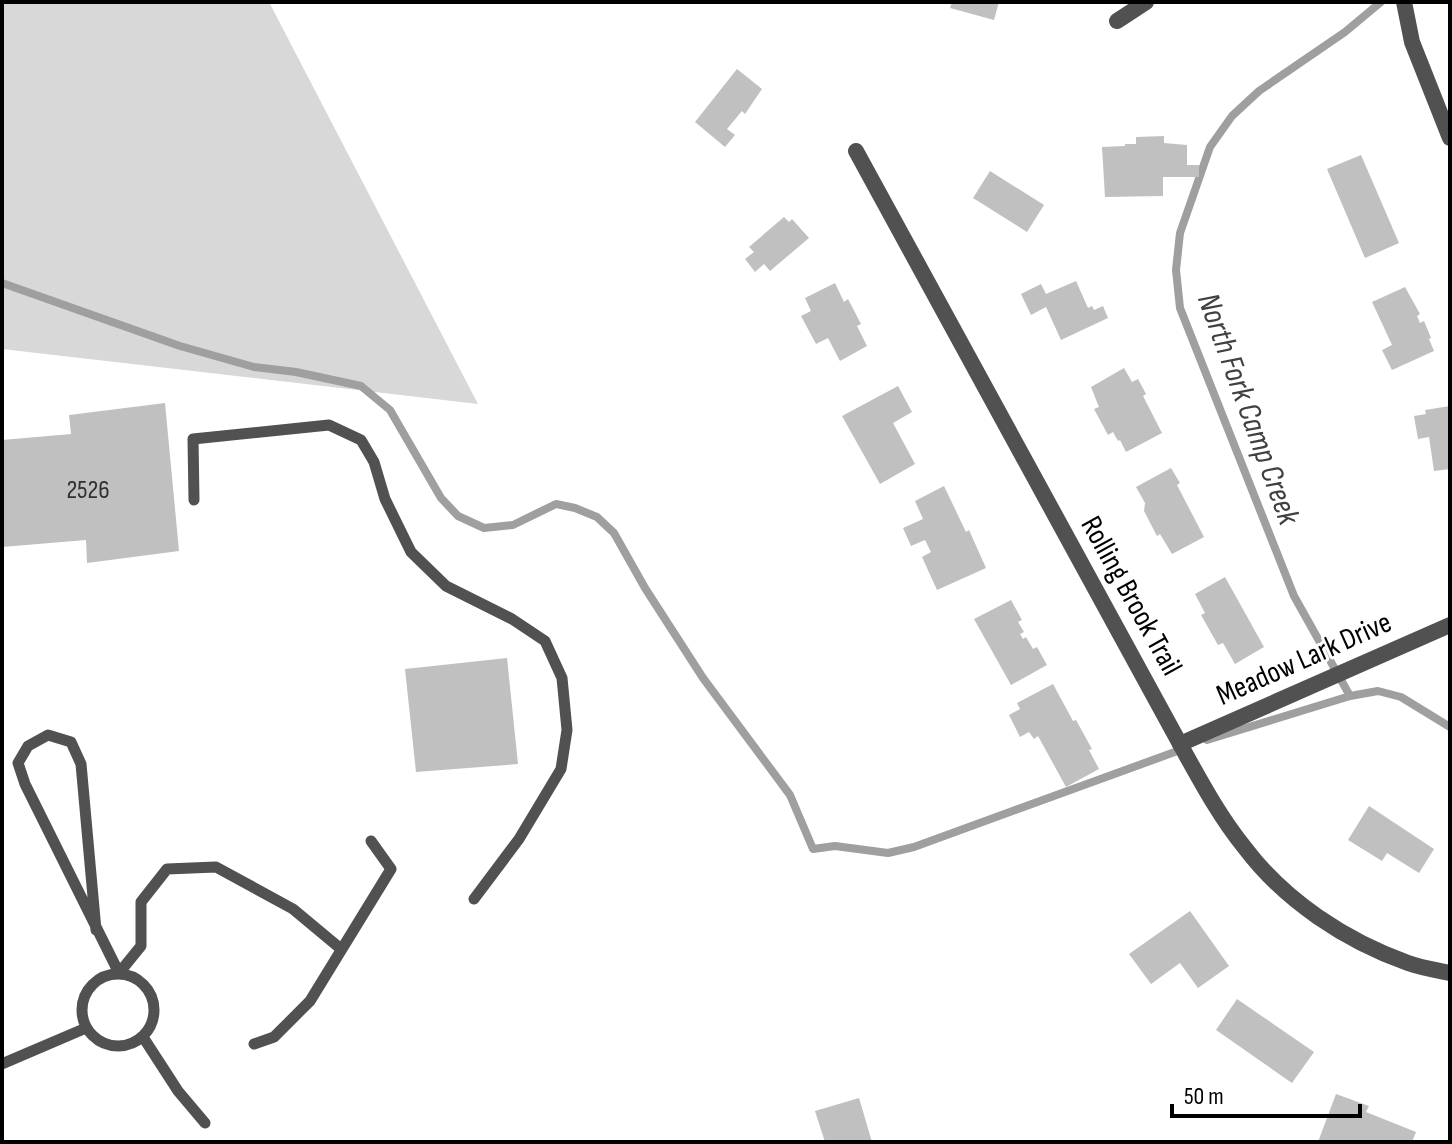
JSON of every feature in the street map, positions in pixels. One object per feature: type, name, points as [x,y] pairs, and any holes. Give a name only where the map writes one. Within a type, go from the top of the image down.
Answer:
[{"type":"street","points":[[1117,21],[1146,2]]},
{"type":"street","points":[[1404,2],[1412,42],[1450,138]]},
{"type":"street","name":"Rolling Brook Trail","points":[[856,151],[1180,744],[1217,809],[1246,850],[1281,887],[1326,922],[1364,944],[1410,964],[1450,973]]},
{"type":"street","name":"Meadow Lark Drive","points":[[1180,744],[1450,625]]},
{"type":"lane","points":[[194,500],[193,439],[329,425],[361,440],[374,462],[385,499],[411,552],[446,586],[512,619],[545,641],[562,678],[567,730],[561,769],[519,839],[474,899]]},
{"type":"lane","points":[[96,930],[81,764],[71,742],[48,735],[28,746],[18,763],[25,784],[96,930],[119,973]]},
{"type":"lane","points":[[254,1044],[274,1037],[310,1001],[391,869],[371,841]]},
{"type":"lane","points":[[119,973],[141,946],[141,902],[167,869],[216,867],[293,909],[341,949]]},
{"type":"lane","points":[[119,973],[137,978],[150,991],[155,1009],[151,1027],[143,1037],[129,1045],[113,1046],[98,1040],[86,1028],[81,1010],[86,991],[100,977],[119,973]]},
{"type":"lane","points":[[2,1064],[86,1028]]},
{"type":"lane","points":[[143,1037],[178,1091],[205,1123]]},
{"type":"shaded area","points":[[2,2],[269,2],[478,404],[2,349]]},
{"type":"building","points":[[952,2],[999,2],[994,20],[950,8]]},
{"type":"building","points":[[737,69],[762,89],[745,114],[742,111],[727,129],[735,135],[725,147],[695,122]]},
{"type":"building","points":[[1164,136],[1164,143],[1187,145],[1187,165],[1199,165],[1199,177],[1163,177],[1163,196],[1105,197],[1102,147],[1136,144],[1136,137]]},
{"type":"building","points":[[1361,155],[1399,243],[1365,258],[1327,169]]},
{"type":"building","points":[[990,171],[1044,205],[1027,232],[973,198]]},
{"type":"building","points":[[784,217],[789,222],[792,219],[809,238],[770,271],[764,264],[755,272],[745,259],[754,252],[749,247]]},
{"type":"building","points":[[1076,281],[1088,308],[1092,306],[1094,310],[1103,306],[1108,318],[1061,340],[1046,307],[1031,315],[1021,294],[1041,284],[1046,294]]},
{"type":"building","points":[[835,283],[844,302],[848,299],[861,324],[857,326],[867,346],[840,361],[828,338],[816,344],[801,316],[811,311],[805,298]]},
{"type":"building","points":[[1405,287],[1420,314],[1417,316],[1420,323],[1424,321],[1434,351],[1392,370],[1382,350],[1392,345],[1372,302]]},
{"type":"building","points":[[1124,368],[1132,382],[1138,379],[1162,433],[1126,452],[1113,432],[1108,435],[1094,409],[1099,407],[1091,387]]},
{"type":"building","points":[[898,386],[912,412],[893,423],[915,464],[880,484],[842,416]]},
{"type":"building","points":[[165,403],[179,551],[87,563],[86,540],[2,547],[2,440],[71,434],[69,415]]},
{"type":"building","points":[[1450,406],[1450,469],[1434,471],[1429,437],[1418,439],[1414,416],[1426,414],[1425,410]]},
{"type":"building","points":[[1171,468],[1204,537],[1172,554],[1160,534],[1157,536],[1136,487]]},
{"type":"building","points":[[944,486],[986,568],[937,590],[922,557],[931,552],[925,540],[911,546],[903,528],[923,519],[915,501]]},
{"type":"building","points":[[1225,577],[1264,647],[1235,664],[1223,643],[1218,645],[1201,615],[1205,613],[1195,594]]},
{"type":"building","points":[[1011,600],[1022,620],[1018,622],[1024,632],[1020,634],[1023,639],[1026,637],[1033,649],[1037,647],[1047,665],[1011,685],[974,619]]},
{"type":"building","points":[[507,658],[518,764],[416,772],[405,669]]},
{"type":"building","points":[[1053,684],[1092,749],[1089,750],[1099,769],[1066,787],[1038,736],[1034,739],[1029,732],[1020,737],[1009,715],[1020,709],[1017,703]]},
{"type":"building","points":[[1369,806],[1434,849],[1419,873],[1387,853],[1382,861],[1348,840]]},
{"type":"building","points":[[1190,911],[1229,966],[1198,988],[1180,963],[1151,984],[1129,954]]},
{"type":"building","points":[[1237,999],[1314,1052],[1292,1083],[1216,1030]]},
{"type":"building","points":[[1336,1094],[1369,1106],[1366,1112],[1416,1132],[1412,1142],[1318,1142]]},
{"type":"building","points":[[859,1098],[872,1142],[825,1142],[815,1111]]},
{"type":"waterway","name":"North Fork Camp Creek","points":[[1350,696],[1294,596],[1180,308],[1176,270],[1180,233],[1210,147],[1232,116],[1259,91],[1345,32],[1381,2]]},
{"type":"waterway","points":[[2,283],[180,346],[254,367],[296,372],[361,386],[390,410],[441,498],[458,516],[484,528],[513,525],[556,504],[597,517],[614,533],[703,678],[790,795],[813,849],[835,846],[888,853],[914,847],[1183,749]]},
{"type":"waterway","points":[[1207,740],[1350,696],[1378,691],[1401,697],[1450,727]]}]
